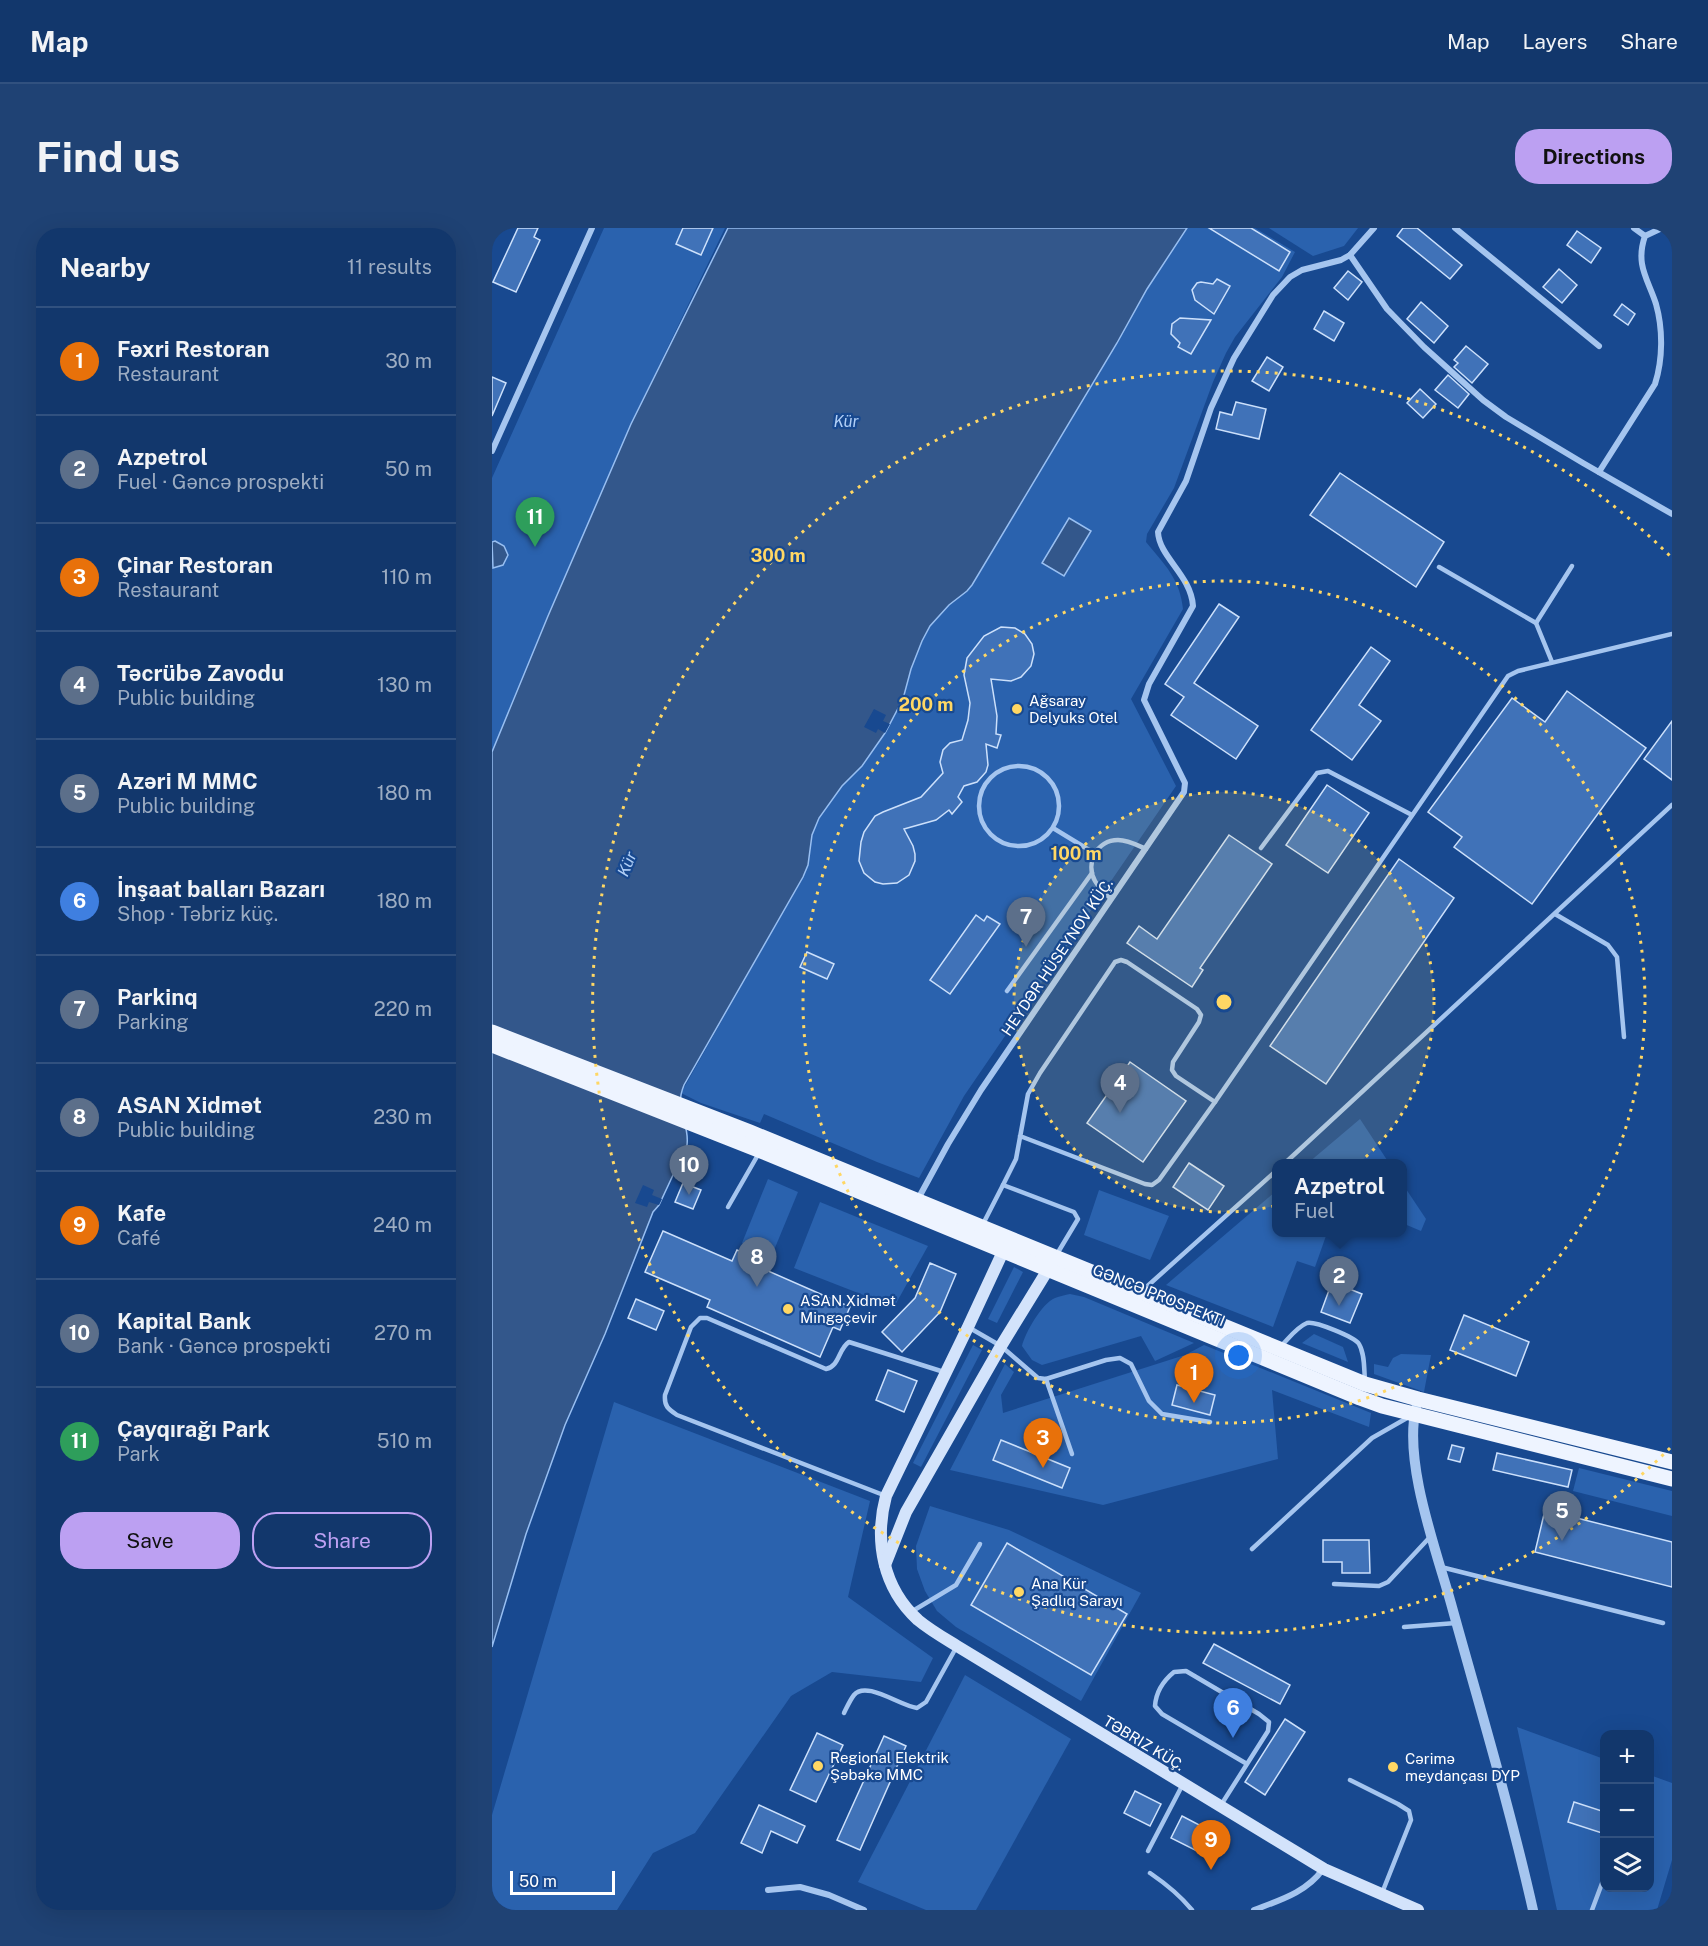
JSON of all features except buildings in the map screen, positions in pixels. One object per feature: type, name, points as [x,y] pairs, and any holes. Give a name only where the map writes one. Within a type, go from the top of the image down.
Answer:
[{"type":"main road","points":[[492,1032],[748,1138]]},
{"type":"main road","points":[[492,1045],[748,1138]]},
{"type":"main road","name":"GƏNCƏ PROSPEKTI","points":[[748,1138],[918,1200],[982,1226],[1006,1244]]},
{"type":"main road","name":"GƏNCƏ PROSPEKTI","points":[[748,1138],[761,1151],[1006,1244],[1360,1398],[1416,1406],[1672,1462]]},
{"type":"main road","name":"TƏBRIZ KÜÇ.","points":[[1006,1244],[886,1496],[880,1523],[880,1538],[885,1566],[897,1596],[919,1621],[957,1646],[1220,1807],[1324,1869],[1418,1910]]},
{"type":"main road","name":"GƏNCƏ PROSPEKTI","points":[[1052,1263],[1140,1292],[1416,1406],[1672,1479]]},
{"type":"main road","points":[[885,1566],[906,1512],[1001,1346],[1052,1263]]},
{"type":"street","points":[[492,451],[592,228]]},
{"type":"street","name":"HEYDƏR HÜSEYNOV KÜÇ.","points":[[918,1200],[981,1090],[1184,792],[1185,783],[1144,700],[1149,684],[1193,606],[1193,596],[1188,584],[1158,538],[1160,527],[1186,481],[1211,408],[1234,358],[1273,295],[1290,277],[1302,270],[1341,260],[1350,255],[1374,228]]},
{"type":"street","points":[[1455,228],[1599,346]]},
{"type":"street","points":[[1634,228],[1645,236]]},
{"type":"street","points":[[1599,472],[1655,384],[1659,371],[1661,327],[1655,303],[1643,274],[1642,245],[1645,236],[1662,228]]},
{"type":"street","points":[[1350,255],[1387,309],[1424,347],[1483,400],[1506,417],[1672,514]]},
{"type":"street","points":[[1416,1406],[1412,1430],[1413,1450],[1432,1534],[1518,1842],[1533,1910]]},
{"type":"street","points":[[1254,1910],[1305,1888],[1316,1880],[1324,1869]]},
{"type":"street","points":[[768,1890],[800,1887],[829,1895],[864,1910]]},
{"type":"lane","points":[[1536,622],[1572,566]]},
{"type":"lane","points":[[1439,567],[1536,622],[1552,662]]},
{"type":"lane","points":[[1020,1136],[1145,1184],[1152,1185],[1159,1180],[1508,676],[1518,670],[1672,634]]},
{"type":"lane","points":[[1010,766],[1029,766],[1041,772],[1057,791],[1058,816],[1053,828],[1044,837],[1021,846],[1008,845],[997,840],[987,831],[978,808],[985,783],[993,774],[1010,766]]},
{"type":"lane","points":[[1262,848],[1317,773],[1328,771],[1412,815]]},
{"type":"lane","points":[[1289,1159],[1672,805]]},
{"type":"lane","points":[[1053,828],[1094,853]]},
{"type":"lane","points":[[1111,899],[1100,888],[1092,873],[1091,863],[1094,853],[1102,845],[1118,840],[1146,849]]},
{"type":"lane","points":[[1008,991],[1092,873]]},
{"type":"lane","points":[[1555,914],[1608,945],[1614,951],[1617,957],[1624,1037]]},
{"type":"lane","points":[[982,1226],[1016,1159],[1028,1094],[1040,1072],[1115,962],[1121,960],[1127,962],[1197,1009],[1201,1015],[1199,1022],[1173,1062],[1172,1070],[1176,1076],[1215,1102]]},
{"type":"lane","points":[[728,1208],[761,1151]]},
{"type":"lane","points":[[1140,1292],[1272,1175]]},
{"type":"lane","points":[[1004,1185],[1078,1215],[1052,1263]]},
{"type":"lane","points":[[886,1496],[688,1419],[668,1409],[664,1402],[665,1395],[691,1327],[700,1318],[707,1318],[826,1369],[836,1363],[843,1346],[849,1342],[946,1373]]},
{"type":"lane","points":[[1279,1348],[1296,1330],[1307,1323],[1314,1323],[1356,1340],[1363,1356],[1365,1384]]},
{"type":"lane","points":[[968,1327],[1001,1346],[1038,1378],[1046,1379],[1106,1360],[1120,1358],[1131,1364],[1149,1401],[1162,1414],[1210,1422]]},
{"type":"lane","points":[[1046,1379],[1072,1454]]},
{"type":"lane","points":[[1252,1549],[1372,1438],[1416,1406]]},
{"type":"lane","points":[[1334,1584],[1379,1586],[1388,1582],[1432,1534]]},
{"type":"lane","points":[[911,1612],[956,1585],[980,1544]]},
{"type":"lane","points":[[1441,1567],[1663,1623]]},
{"type":"lane","points":[[1404,1627],[1456,1623]]},
{"type":"lane","points":[[844,1713],[855,1694],[862,1689],[870,1689],[906,1707],[917,1708],[926,1702],[957,1646]]},
{"type":"lane","points":[[1220,1807],[1268,1731],[1269,1722],[1186,1671],[1174,1672],[1160,1688],[1155,1697],[1155,1706],[1162,1714],[1247,1764]]},
{"type":"lane","points":[[1350,1780],[1398,1803],[1409,1811],[1411,1820],[1382,1895]]},
{"type":"lane","points":[[1148,1851],[1183,1784]]},
{"type":"lane","points":[[1150,1873],[1182,1897],[1192,1910]]},
{"type":"lane","points":[[1592,1910],[1600,1890]]},
{"type":"shaded area","points":[[604,228],[725,228],[631,424],[492,752],[492,478]]},
{"type":"shaded area","name":"Ağsaray Delyuks Otel","points":[[1187,228],[1255,228],[1295,252],[1282,277],[1235,337],[1226,353],[1174,488],[1147,534],[1146,542],[1165,565],[1179,589],[1183,609],[1131,699],[1176,786],[964,1096],[919,1178],[764,1114],[760,1123],[701,1103],[681,1093],[803,877],[808,865],[812,835],[819,818],[842,786],[862,766],[885,733],[903,699],[911,669],[930,626],[949,605],[967,591],[982,569],[1147,289]]},
{"type":"shaded area","points":[[1269,228],[1358,228],[1344,246],[1313,256]]},
{"type":"shaded area","points":[[1360,1119],[1386,1159],[1313,1159]]},
{"type":"shaded area","points":[[768,1179],[798,1192],[772,1255],[742,1243]]},
{"type":"shaded area","points":[[1099,1190],[1169,1216],[1150,1260],[1084,1235]]},
{"type":"shaded area","points":[[1407,1190],[1426,1219],[1421,1231],[1407,1225]]},
{"type":"shaded area","points":[[1272,1194],[1272,1237],[1326,1237],[1315,1267],[1297,1261],[1273,1327],[1166,1285]]},
{"type":"shaded area","points":[[820,1202],[928,1246],[894,1307],[794,1268]]},
{"type":"shaded area","points":[[1014,1267],[1023,1272],[997,1323],[988,1319]]},
{"type":"shaded area","points":[[1070,1294],[1084,1297],[1194,1343],[1155,1361],[1141,1336],[1042,1365],[1032,1360],[1022,1346],[1024,1340],[1030,1326],[1050,1301]]},
{"type":"shaded area","points":[[1314,1334],[1343,1347],[1348,1362],[1302,1343]]},
{"type":"shaded area","points":[[973,1345],[982,1350],[921,1467],[913,1463]]},
{"type":"shaded area","points":[[1204,1345],[1371,1413],[1369,1427],[1272,1390],[1278,1459],[1103,1505],[950,1470],[1005,1364],[1014,1372],[1001,1395],[1003,1413],[1185,1355]]},
{"type":"shaded area","points":[[1401,1354],[1431,1355],[1424,1392],[1374,1374],[1374,1364],[1388,1367],[1393,1358]]},
{"type":"shaded area","points":[[614,1402],[870,1501],[848,1597],[933,1658],[921,1682],[832,1672],[791,1696],[695,1833],[653,1853],[617,1910],[492,1910],[492,1815]]},
{"type":"shaded area","points":[[1579,1468],[1672,1491],[1672,1516],[1573,1491]]},
{"type":"shaded area","points":[[930,1506],[1009,1530],[1141,1593],[1081,1701],[956,1627],[937,1611],[925,1591],[917,1569],[916,1546]]},
{"type":"shaded area","points":[[965,1675],[1071,1739],[976,1910],[926,1910],[858,1882]]},
{"type":"shaded area","points":[[1517,1727],[1600,1758],[1600,1892],[1654,1892],[1654,1776],[1672,1783],[1672,1860],[1657,1910],[1557,1910]]},
{"type":"water","name":"Kür","points":[[728,228],[1187,228],[1147,289],[972,585],[930,626],[911,669],[903,699],[885,733],[862,766],[842,786],[819,818],[812,835],[808,865],[803,877],[684,1085],[680,1102],[687,1145],[659,1205],[653,1212],[605,1334],[565,1425],[526,1534],[492,1647],[492,752],[631,424]]},
{"type":"water","points":[[1069,518],[1091,531],[1064,576],[1042,563]]},
{"type":"water","points":[[495,541],[504,546],[508,555],[503,565],[493,568],[492,542]]},
{"type":"pier","points":[[874,709],[886,715],[883,721],[890,724],[885,733],[878,729],[876,733],[864,727]]},
{"type":"pier","points":[[643,1185],[654,1190],[652,1195],[662,1199],[659,1205],[649,1202],[647,1207],[635,1203]]},
{"type":"place","name":"Çayqırağı Park","points":[[535,547]]},
{"type":"place","name":"Ağsaray Delyuks Otel","points":[[1017,709]]},
{"type":"place","name":"Parkinq","points":[[1026,947]]},
{"type":"place","name":"Təcrübə Zavodu","points":[[1120,1113]]},
{"type":"place","name":"Kapital Bank","points":[[689,1195]]},
{"type":"place","name":"ASAN Xidmət","points":[[757,1287]]},
{"type":"place","name":"Azpetrol","points":[[1339,1306]]},
{"type":"place","name":"ASAN Xidmət Mingəçevir","points":[[788,1309]]},
{"type":"place","name":"Fəxri Restoran","points":[[1194,1403]]},
{"type":"place","name":"Çinar Restoran","points":[[1043,1468]]},
{"type":"place","name":"Azəri M MMC","points":[[1562,1541]]},
{"type":"place","name":"Ana Kür Şadlıq Sarayı","points":[[1019,1592]]},
{"type":"place","name":"İnşaat balları Bazarı","points":[[1233,1738]]},
{"type":"place","name":"Regional Elektrik Şəbəkə MMC","points":[[818,1766]]},
{"type":"place","name":"Cərimə meydançası DYP","points":[[1393,1767]]},
{"type":"place","name":"Kafe","points":[[1211,1870]]}]
